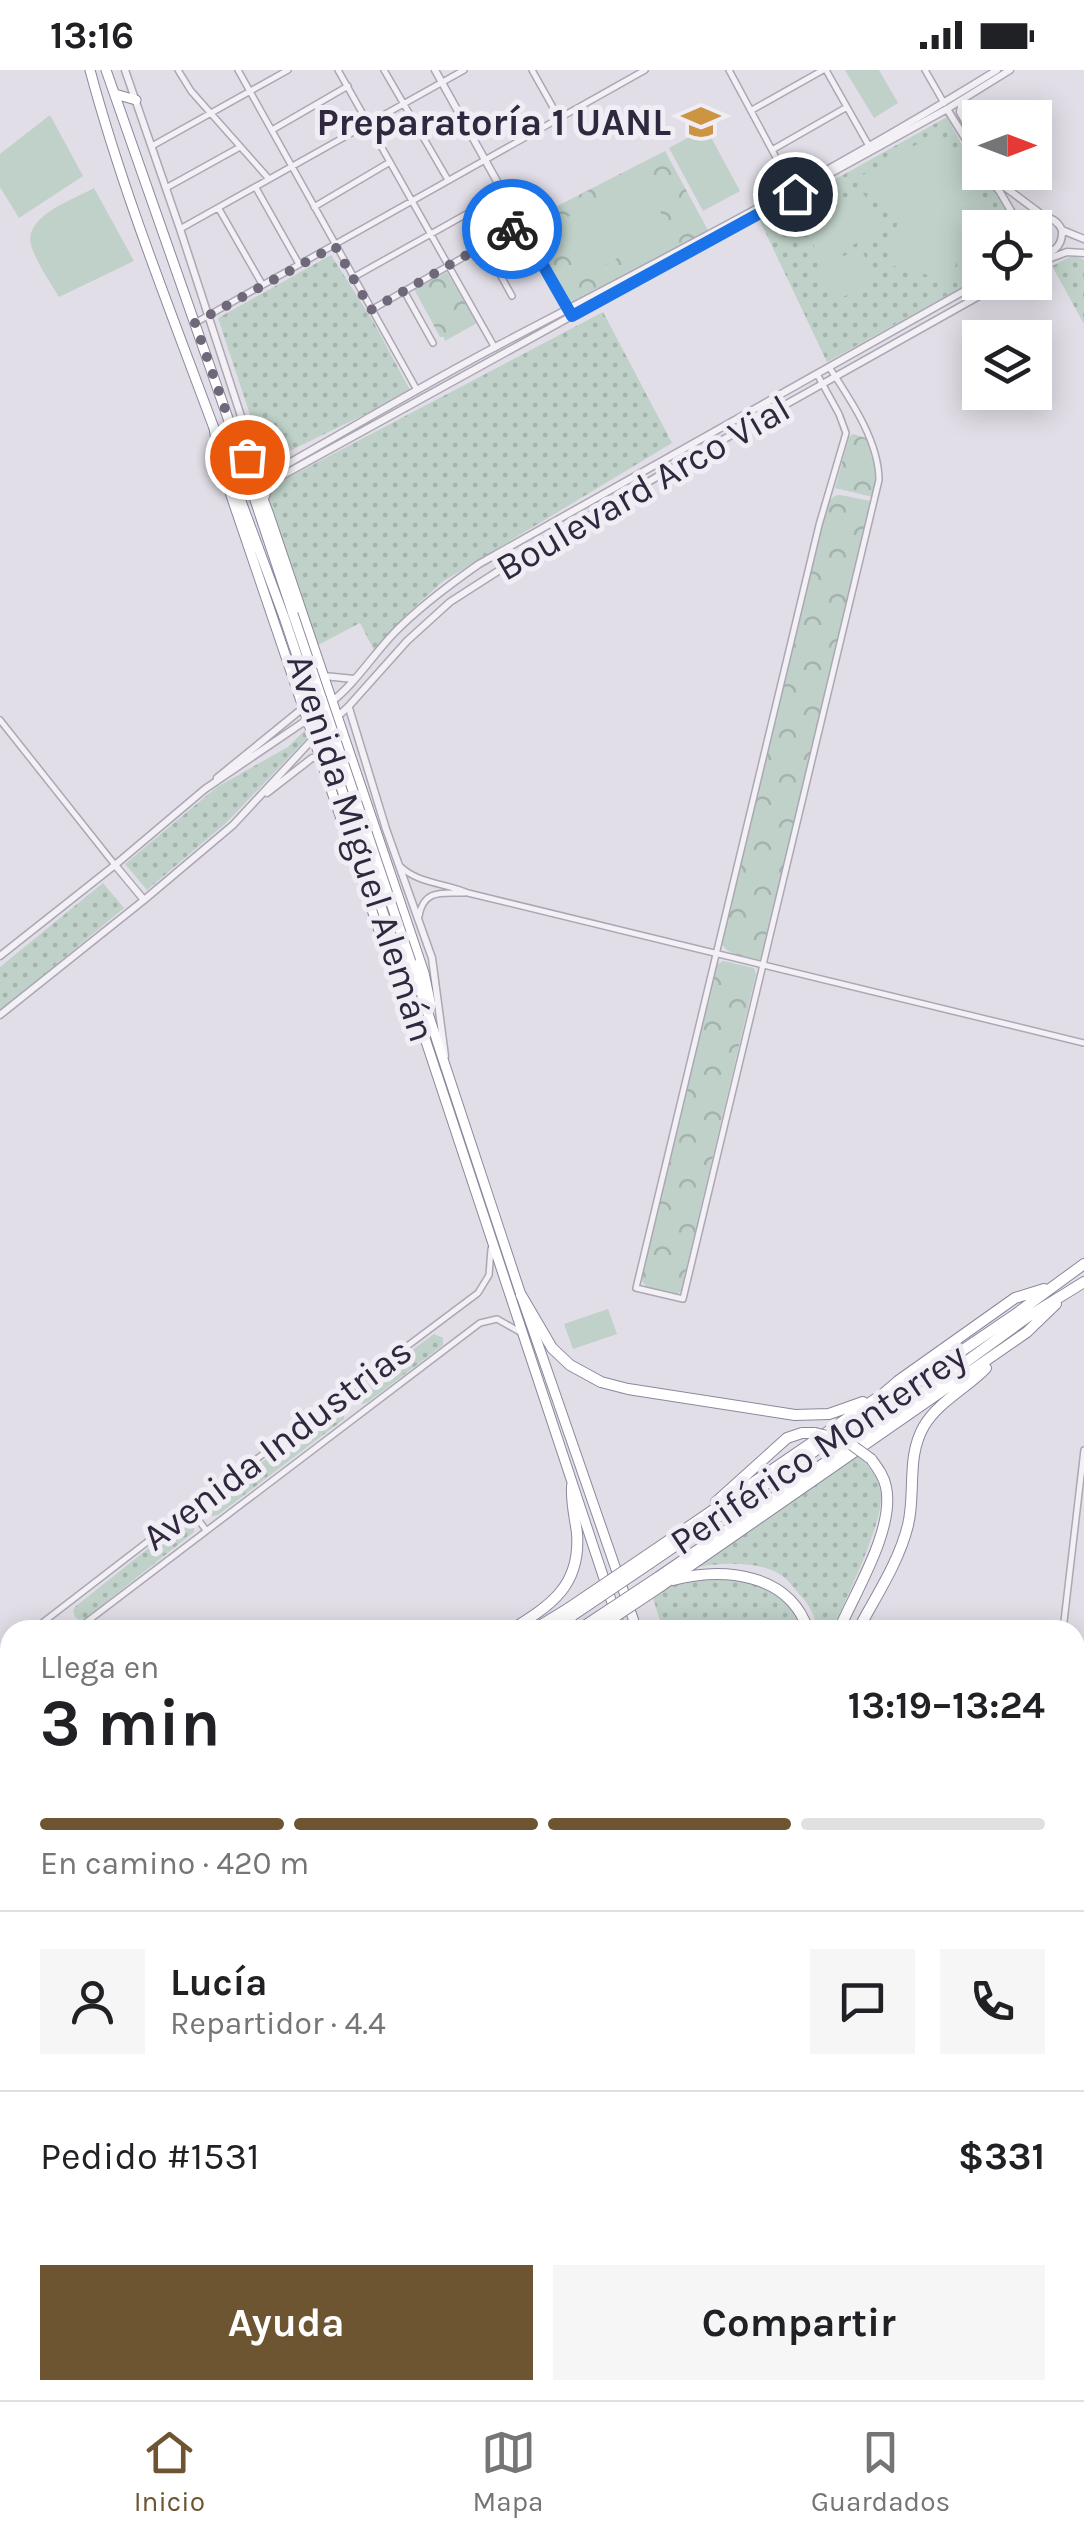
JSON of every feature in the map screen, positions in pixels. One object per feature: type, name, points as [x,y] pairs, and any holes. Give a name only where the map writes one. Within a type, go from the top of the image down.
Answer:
[{"type":"highway","name":"Avenida Miguel Alemán","points":[[90,70],[142,235],[288,616]]},
{"type":"highway","name":"Avenida Miguel Alemán","points":[[106,70],[230,423],[288,616],[406,964],[435,1034],[633,1620]]},
{"type":"highway","points":[[114,94],[136,100]]},
{"type":"highway","points":[[230,423],[268,512],[334,701],[424,973],[435,1034]]},
{"type":"highway","points":[[214,428],[220,463],[400,992],[419,1020]]},
{"type":"highway","points":[[296,690],[314,686],[324,676]]},
{"type":"highway","points":[[322,760],[328,743],[341,742],[350,750]]},
{"type":"highway","name":"Avenida Miguel Alemán","points":[[406,964],[419,1020],[617,1620]]},
{"type":"highway","name":"Periférico Monterrey","points":[[562,1620],[1084,1264]]},
{"type":"highway","name":"Periférico Monterrey","points":[[597,1620],[662,1582],[1020,1322],[1084,1282]]},
{"type":"highway","points":[[520,1295],[545,1339],[589,1377],[614,1386],[806,1416],[850,1408],[898,1380],[1015,1298],[1050,1289]]},
{"type":"highway","points":[[609,1620],[1036,1326],[1059,1299]]},
{"type":"highway","points":[[863,1620],[906,1534],[913,1459],[922,1430],[929,1418],[976,1378],[995,1355]]},
{"type":"highway","points":[[648,1560],[898,1380]]},
{"type":"highway","points":[[691,1526],[780,1443],[794,1435],[815,1433],[846,1440],[859,1448],[886,1486],[885,1518],[844,1620]]},
{"type":"highway","points":[[526,1620],[555,1600],[571,1574],[577,1544],[572,1486]]},
{"type":"highway","points":[[662,1582],[716,1573],[759,1580],[791,1599],[804,1620]]},
{"type":"highway","points":[[554,1620],[571,1612]]},
{"type":"street","points":[[125,70],[180,229],[268,512]]},
{"type":"street","points":[[178,70],[191,91],[270,180]]},
{"type":"street","points":[[238,70],[417,391]]},
{"type":"street","points":[[152,146],[288,70]]},
{"type":"street","points":[[338,70],[495,348]]},
{"type":"street","points":[[384,70],[449,180]]},
{"type":"street","points":[[435,70],[570,313]]},
{"type":"street","points":[[180,229],[464,70]]},
{"type":"street","points":[[532,70],[559,118]]},
{"type":"street","points":[[195,323],[486,160],[632,73],[646,70]]},
{"type":"street","points":[[751,110],[825,70],[871,148]]},
{"type":"street","points":[[925,70],[962,132]]},
{"type":"street","points":[[266,498],[276,479],[480,361],[871,148],[945,106],[997,70]]},
{"type":"street","points":[[945,106],[1010,70]]},
{"type":"street","points":[[731,71],[794,191]]},
{"type":"street","points":[[272,130],[348,86]]},
{"type":"street","points":[[962,100],[962,116]]},
{"type":"street","points":[[772,150],[847,107]]},
{"type":"street","points":[[166,188],[240,147]]},
{"type":"street","points":[[314,207],[390,162]]},
{"type":"street","points":[[256,188],[299,264]]},
{"type":"street","points":[[1010,190],[1035,210]]},
{"type":"street","points":[[353,278],[504,193]]},
{"type":"street","points":[[220,209],[262,284]]},
{"type":"street","points":[[1052,220],[1062,230],[1084,239]]},
{"type":"street","points":[[371,310],[520,225]]},
{"type":"street","points":[[1052,251],[1062,241],[1062,230]]},
{"type":"street","points":[[484,245],[512,296]]},
{"type":"street","points":[[1052,258],[1066,252],[1084,253]]},
{"type":"street","points":[[404,291],[433,344]]},
{"type":"street","name":"Boulevard Arco Vial","points":[[205,790],[334,701],[407,621],[479,564],[962,292]]},
{"type":"street","name":"Boulevard Arco Vial","points":[[251,806],[407,641],[450,602],[537,546],[972,300]]},
{"type":"street","points":[[245,431],[258,463],[270,470],[280,468],[417,391],[480,361],[495,348],[570,313]]},
{"type":"street","points":[[818,374],[846,437],[819,525],[636,1288],[683,1299],[879,480],[875,447],[830,367]]},
{"type":"street","points":[[656,464],[662,474]]},
{"type":"street","points":[[324,676],[356,679]]},
{"type":"street","points":[[348,707],[432,958],[445,1067]]},
{"type":"street","points":[[0,956],[303,708]]},
{"type":"street","points":[[0,720],[144,900]]},
{"type":"street","points":[[0,1015],[144,900],[302,765],[312,758],[322,760]]},
{"type":"street","points":[[367,806],[386,829]]},
{"type":"street","points":[[398,863],[416,878],[468,893],[1084,1043]]},
{"type":"street","points":[[421,928],[420,910],[430,896],[468,893]]},
{"type":"street","name":"Avenida Industrias","points":[[46,1620],[478,1294],[490,1275],[492,1242]]},
{"type":"street","name":"Avenida Industrias","points":[[89,1620],[483,1321],[500,1320],[522,1334]]},
{"type":"street","points":[[1064,1620],[1084,1450]]},
{"type":"street","points":[[190,1509],[206,1530]]},
{"type":"green space","points":[[845,70],[879,70],[898,103],[874,118]]},
{"type":"green space","points":[[50,115],[83,176],[19,218],[0,187],[0,154]]},
{"type":"green space","points":[[947,117],[962,145],[962,190],[994,190],[1006,210],[962,210],[962,287],[827,362],[760,221]]},
{"type":"green space","points":[[706,128],[740,191],[703,211],[669,148]]},
{"type":"green space","points":[[930,137],[946,141],[962,166],[962,190],[977,190],[989,210],[962,210],[962,226],[943,230],[962,236],[951,281],[886,264],[899,217],[874,198],[861,176]]},
{"type":"green space","points":[[665,151],[709,232],[572,307],[526,222]]},
{"type":"green space","points":[[641,176],[670,230],[586,275],[557,223]]},
{"type":"green space","points":[[94,188],[134,261],[59,297],[37,261],[30,237],[34,227],[51,211]]},
{"type":"green space","points":[[864,194],[882,230],[822,261],[803,225]]},
{"type":"green space","points":[[861,248],[875,280],[834,302],[816,269]]},
{"type":"green space","points":[[331,255],[411,392],[265,460],[218,318]]},
{"type":"green space","points":[[1074,255],[1084,260],[1084,324],[1052,266]]},
{"type":"green space","points":[[447,272],[477,323],[445,341],[414,289]]},
{"type":"green space","points":[[603,312],[672,443],[442,582],[374,650],[360,623],[318,645],[270,504],[270,493],[276,484]]},
{"type":"green space","points":[[853,434],[866,438],[872,452],[876,474],[873,497],[835,488]]},
{"type":"green space","points":[[840,495],[871,501],[872,506],[760,960],[733,954],[722,944],[828,503]]},
{"type":"green space","points":[[307,728],[310,735],[226,823],[147,890],[125,864],[217,787],[288,747]]},
{"type":"green space","points":[[103,883],[124,908],[0,1011],[0,967]]},
{"type":"green space","points":[[723,961],[754,968],[756,974],[681,1291],[676,1295],[650,1289],[641,1277],[715,971]]},
{"type":"green space","points":[[608,1309],[617,1334],[573,1349],[564,1324]]},
{"type":"green space","points":[[434,1334],[443,1338],[443,1345],[368,1402],[358,1402],[358,1390]]},
{"type":"green space","points":[[335,1408],[343,1409],[344,1419],[218,1515],[208,1514],[208,1502]]},
{"type":"green space","points":[[858,1455],[879,1483],[880,1508],[870,1543],[837,1620],[815,1620],[806,1602],[786,1579],[763,1567],[739,1564],[691,1568]]},
{"type":"green space","points":[[184,1520],[194,1523],[194,1532],[86,1618],[75,1617],[76,1606]]},
{"type":"green space","points":[[713,1578],[755,1584],[780,1594],[799,1620],[660,1620],[652,1595],[667,1587]]},
{"type":"way so far","points":[[247,457],[230,423],[195,323],[335,246],[371,310],[512,229]]},
{"type":"place","name":"Preparatoría 1 UANL","points":[[701,122]]},
{"type":"route","points":[[512,229],[520,225],[572,316],[795,194]]}]
